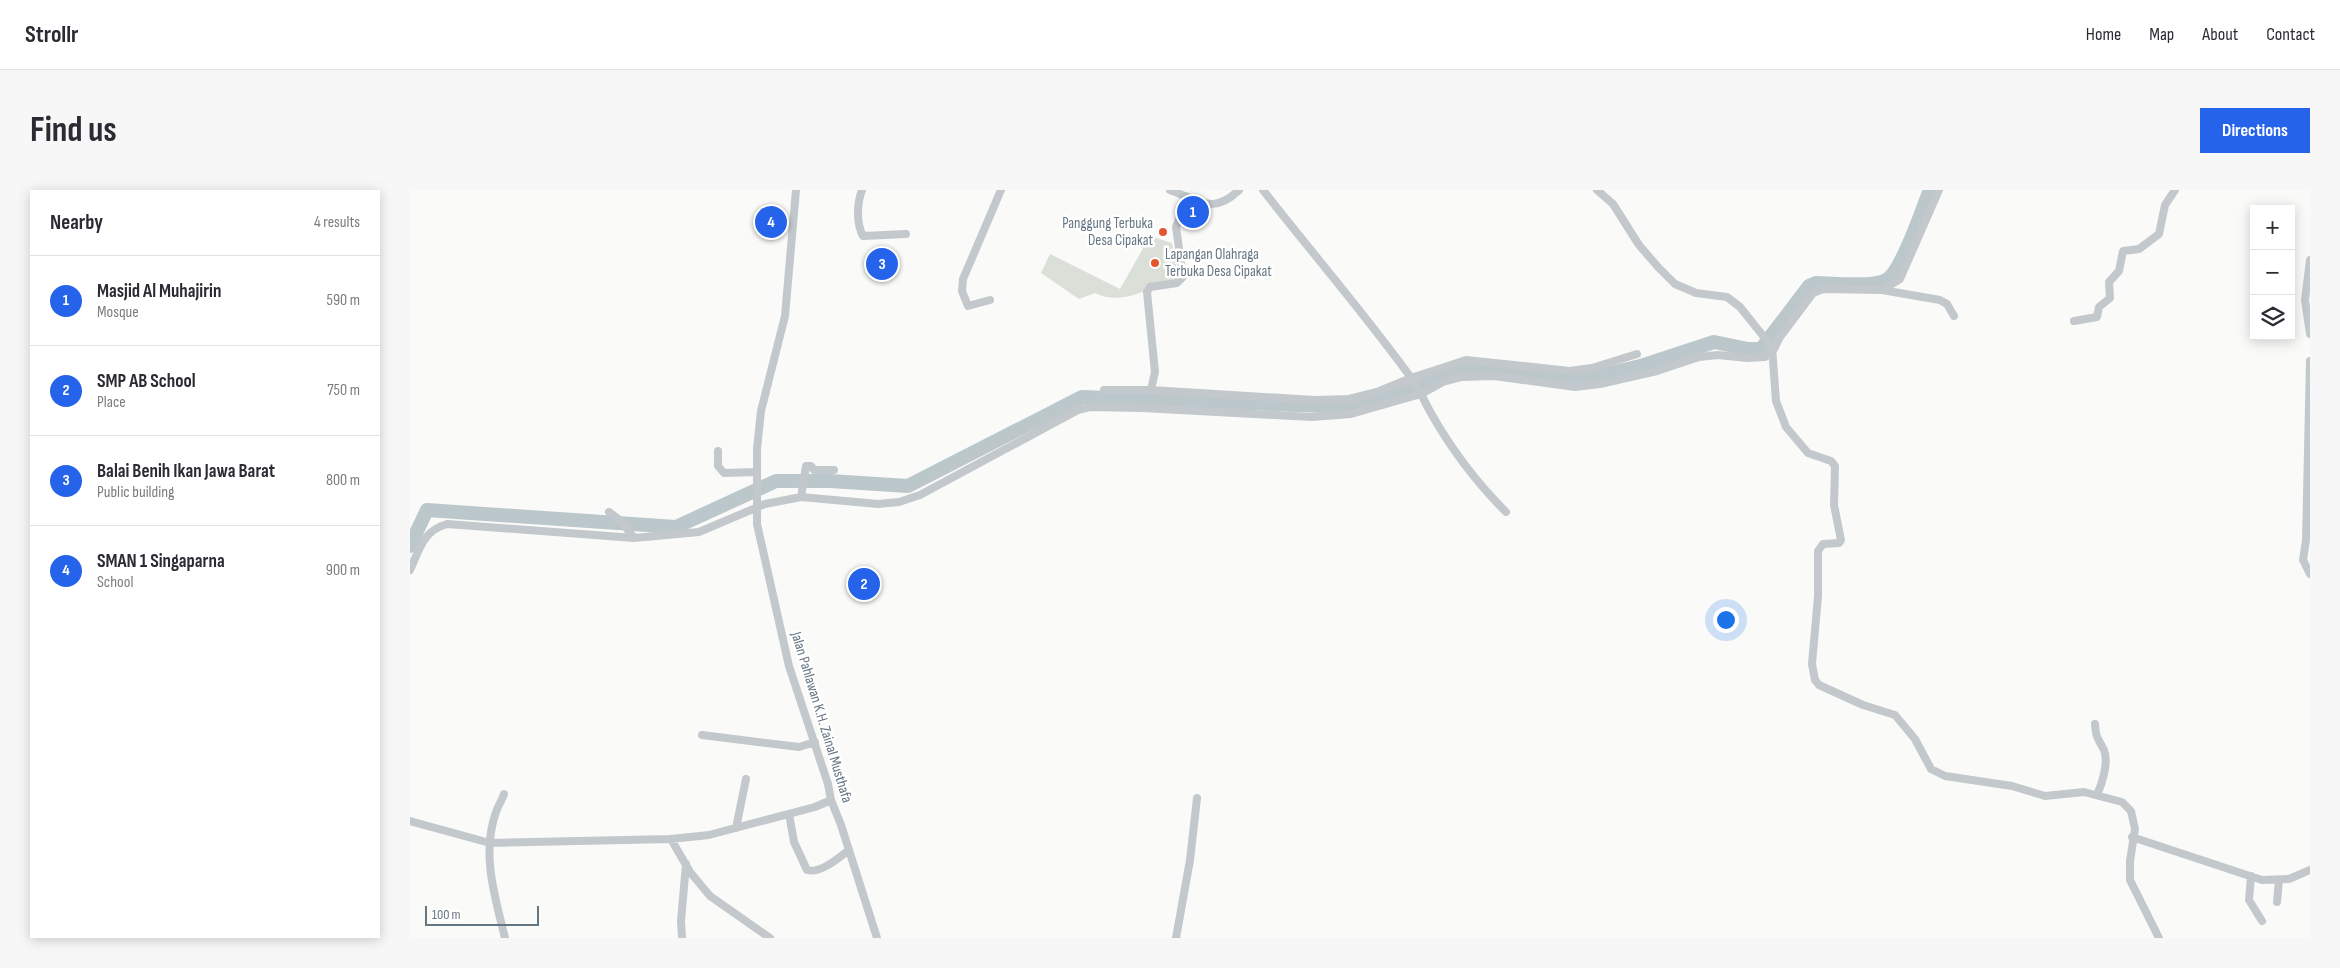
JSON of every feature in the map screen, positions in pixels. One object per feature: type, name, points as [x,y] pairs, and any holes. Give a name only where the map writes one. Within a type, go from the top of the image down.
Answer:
[{"type":"street","name":"Jalan Pahlawan K.H. Zainal Musthafa","points":[[796,190],[785,316],[761,411],[757,475],[760,542],[789,666],[828,784],[830,800],[849,850],[877,938]]},
{"type":"street","points":[[862,190],[858,207],[859,229],[863,236],[906,234]]},
{"type":"street","points":[[990,300],[968,306],[962,291],[962,279],[1001,190]]},
{"type":"street","points":[[1170,190],[1209,204],[1221,204],[1240,190]]},
{"type":"street","points":[[1263,190],[1356,303],[1412,379],[1433,416],[1467,466],[1491,497],[1506,512]]},
{"type":"street","points":[[1598,190],[1613,204],[1640,245],[1675,284],[1696,292],[1726,297],[1740,307],[1772,348],[1776,401],[1786,427],[1808,453],[1831,461],[1835,466],[1834,506],[1841,540],[1839,543],[1823,544],[1818,551],[1818,596],[1812,664],[1815,680],[1819,685],[1863,705],[1895,715],[1914,739],[1931,769],[1945,776],[2012,786],[2045,796],[2084,792],[2122,802],[2127,806],[2134,823],[2130,880],[2160,938]]},
{"type":"street","points":[[1882,290],[1894,284],[1904,272],[1939,190]]},
{"type":"street","points":[[2074,321],[2097,317],[2099,307],[2110,298],[2109,282],[2118,271],[2123,252],[2140,249],[2159,234],[2165,205],[2174,190]]},
{"type":"street","points":[[1151,390],[1155,372],[1147,292],[1150,287],[1177,284],[1183,277],[1176,227],[1188,197]]},
{"type":"street","points":[[2310,260],[2305,300],[2310,334]]},
{"type":"street","points":[[410,570],[426,535],[435,527],[447,524],[664,537],[699,532],[757,504],[801,497],[878,504],[899,502],[920,495],[1078,410],[1090,407],[1142,406],[1312,417],[1351,414],[1420,392],[1444,382],[1475,376],[1494,376],[1556,386],[1575,387],[1600,384],[1657,371],[1699,357],[1718,355],[1758,358],[1772,348],[1813,292],[1824,289],[1882,290],[1940,300],[1948,304],[1954,316]]},
{"type":"street","points":[[1104,390],[1151,390],[1314,400],[1349,399],[1377,392],[1466,360],[1570,371],[1592,368],[1637,354]]},
{"type":"street","points":[[2310,361],[2306,540],[2303,560],[2310,574]]},
{"type":"street","points":[[1142,391],[1142,406]]},
{"type":"street","points":[[718,450],[718,466],[724,473],[757,475]]},
{"type":"street","points":[[801,497],[806,466],[811,466],[814,470],[834,470]]},
{"type":"street","points":[[609,512],[621,521],[631,535]]},
{"type":"street","points":[[2095,724],[2097,741],[2105,754],[2102,780],[2097,795]]},
{"type":"street","points":[[702,735],[799,748],[815,742]]},
{"type":"street","points":[[736,828],[746,779]]},
{"type":"street","points":[[504,794],[496,811],[490,843],[489,864],[505,938]]},
{"type":"street","points":[[1176,938],[1190,860],[1197,798]]},
{"type":"street","points":[[410,821],[490,843],[671,839],[709,835],[789,814],[830,800]]},
{"type":"street","points":[[789,814],[796,847],[807,870],[814,871],[837,860],[849,850]]},
{"type":"street","points":[[2132,838],[2262,880],[2289,879],[2310,870]]},
{"type":"street","points":[[671,839],[686,864],[710,896],[770,938]]},
{"type":"street","points":[[682,938],[681,921],[686,864]]},
{"type":"street","points":[[2251,876],[2249,900],[2262,921]]},
{"type":"street","points":[[2277,902],[2279,880]]},
{"type":"shaded area","name":"Lapangan Olahraga Terbuka Desa Cipakat","points":[[1150,236],[1172,243],[1180,281],[1156,286],[1122,297],[1102,296],[1095,293],[1079,299],[1041,273],[1050,254],[1120,289]]},
{"type":"waterway","points":[[410,546],[427,510],[676,527],[776,481],[830,481],[908,486],[1082,397],[1354,407],[1469,366],[1486,366],[1571,380],[1587,379],[1644,365],[1714,342],[1748,349],[1761,349],[1809,286],[1816,283],[1872,284],[1886,280],[1892,275],[1905,253],[1930,190]]},
{"type":"place","name":"Masjid Al Muhajirin","points":[[1193,212]]},
{"type":"place","name":"SMAN 1 Singaparna","points":[[771,222]]},
{"type":"place","name":"Panggung Terbuka Desa Cipakat","points":[[1163,232]]},
{"type":"place","name":"Lapangan Olahraga Terbuka Desa Cipakat","points":[[1155,263]]},
{"type":"place","name":"Balai Benih Ikan Jawa Barat","points":[[882,264]]},
{"type":"place","name":"SMP AB School","points":[[864,584]]}]
